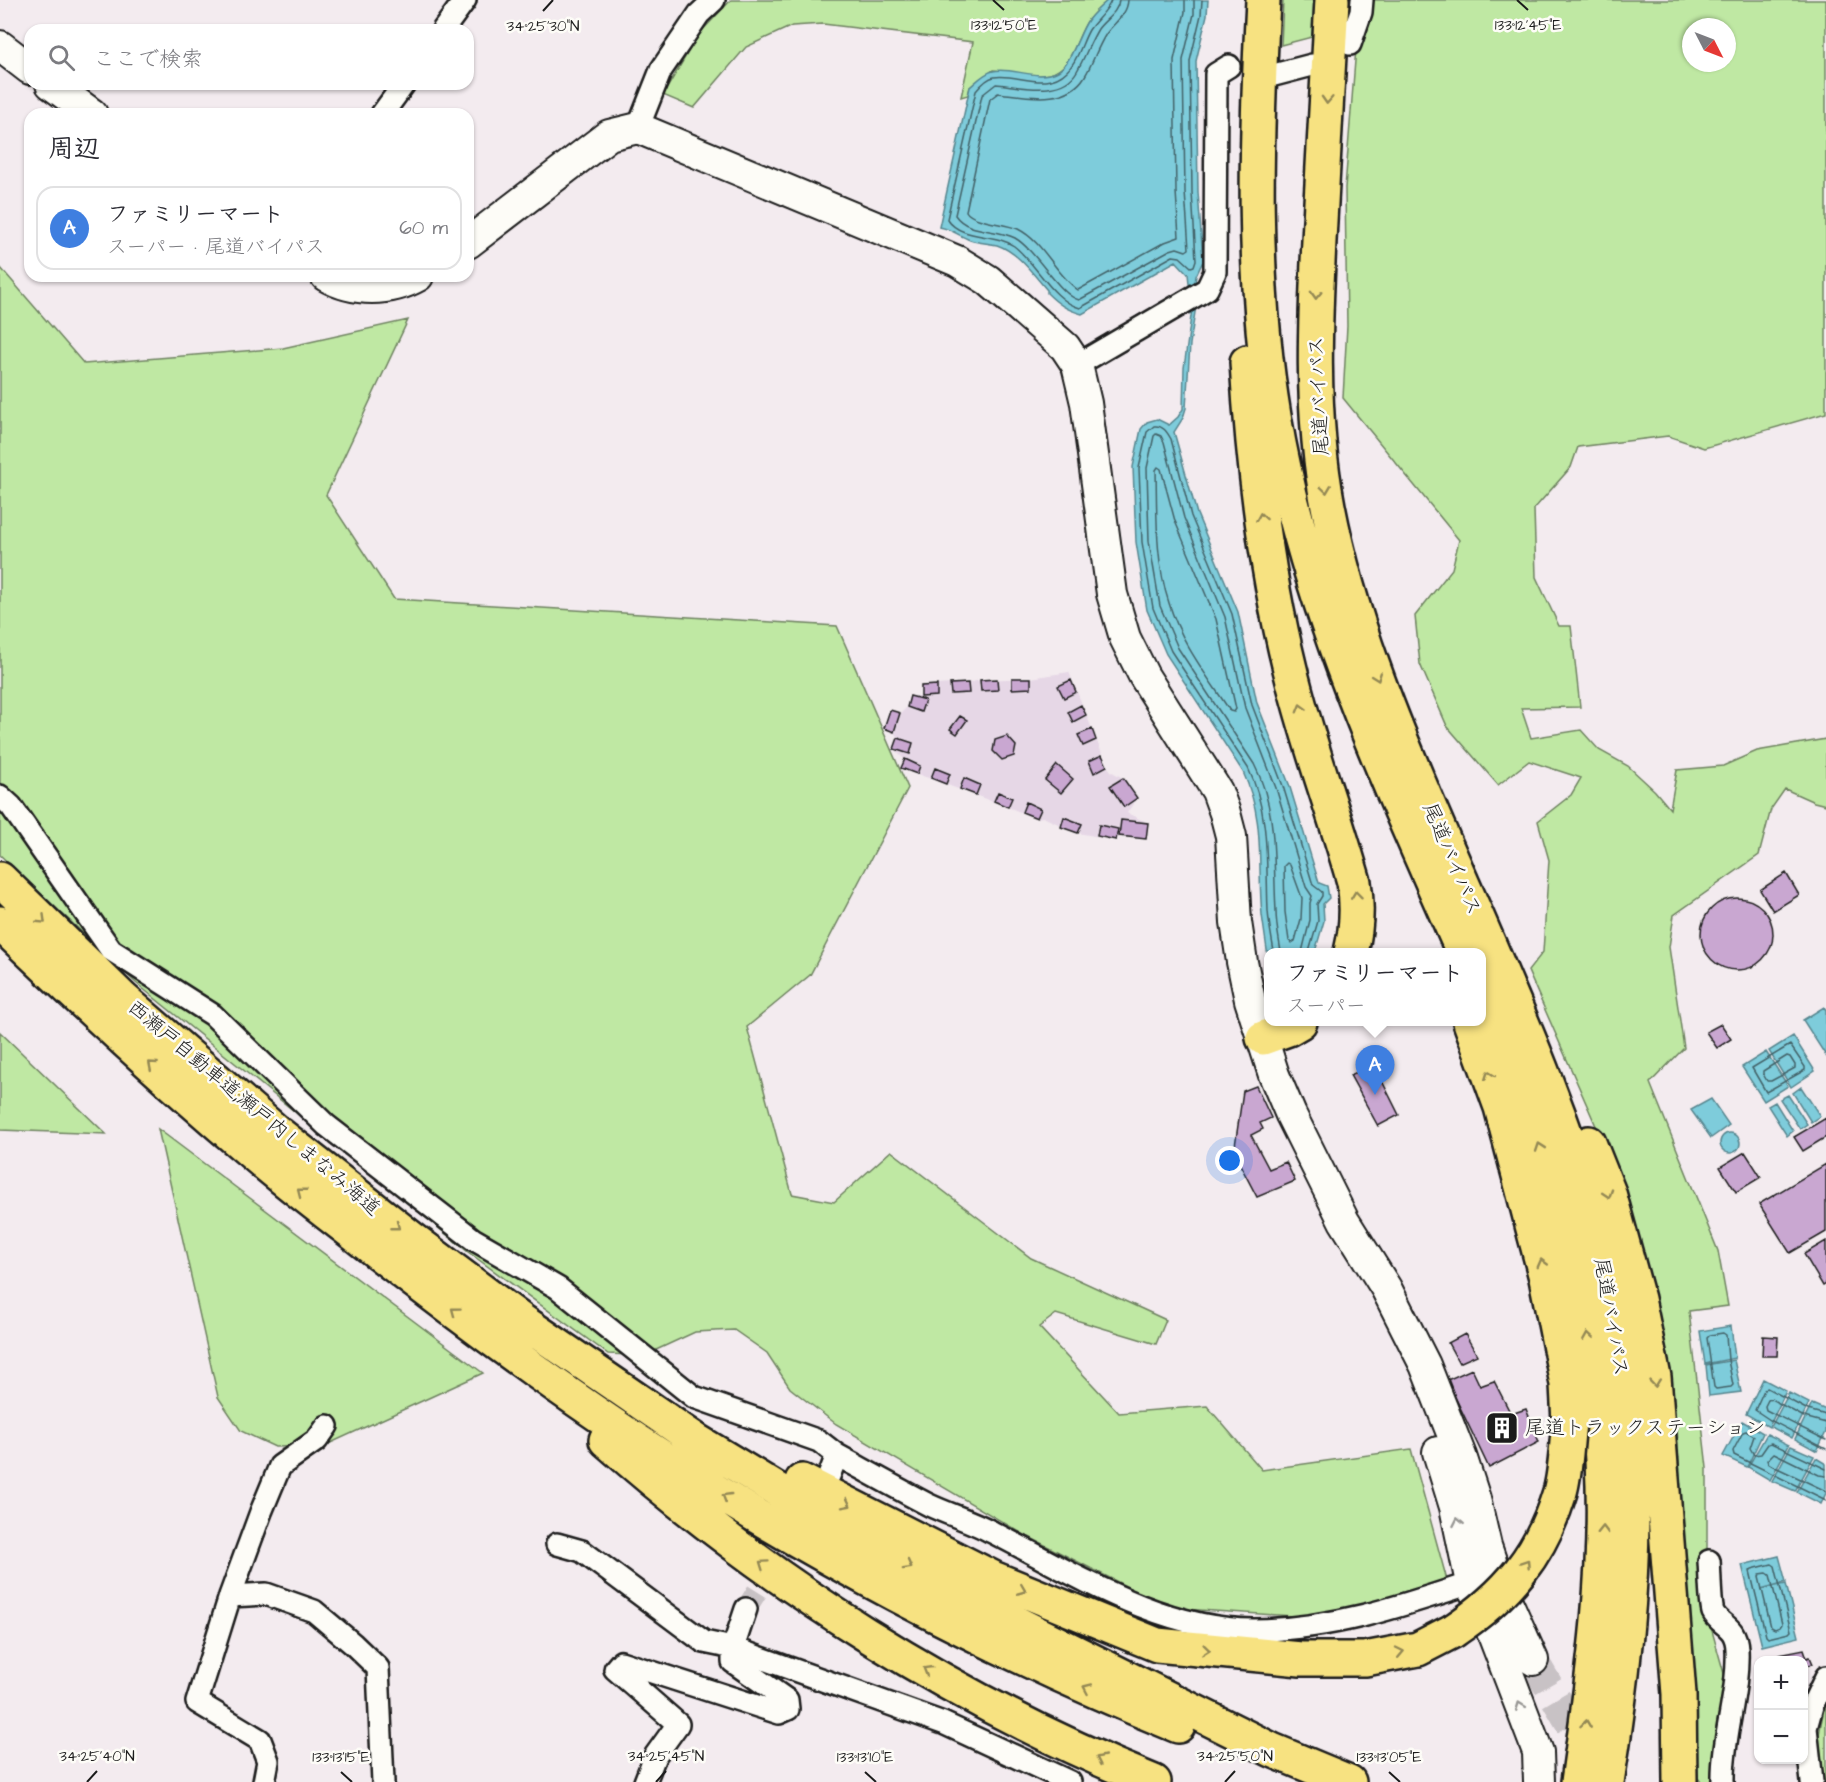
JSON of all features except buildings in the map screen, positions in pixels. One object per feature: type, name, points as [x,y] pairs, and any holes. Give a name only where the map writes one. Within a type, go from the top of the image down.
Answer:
[{"type":"highway","points":[[1256,0],[1246,175],[1244,257],[1245,330],[1251,429],[1259,504],[1273,592],[1290,670],[1354,882],[1358,907],[1356,932],[1351,948]]},
{"type":"highway","name":"尾道バイパス","points":[[1263,0],[1257,172],[1258,258],[1264,338],[1274,416],[1308,565],[1330,634],[1387,781],[1462,948]]},
{"type":"highway","name":"尾道バイパス","points":[[1332,0],[1314,368],[1318,438],[1328,506],[1344,573],[1367,651],[1394,725],[1551,1095],[1575,1161],[1611,1300],[1623,1381],[1630,1454],[1632,1519],[1629,1593],[1622,1667],[1607,1782]]},
{"type":"highway","points":[[1274,416],[1282,495],[1296,565],[1312,626],[1332,686],[1443,948]]},
{"type":"highway","points":[[1425,798],[1569,1091],[1609,1193],[1638,1299],[1654,1377],[1679,1694],[1680,1782]]},
{"type":"highway","name":"西瀬戸自動車道;瀬戸内しまなみ海道","points":[[0,879],[123,999],[279,1134],[411,1238],[522,1321]]},
{"type":"highway","name":"西瀬戸自動車道;瀬戸内しまなみ海道","points":[[0,923],[101,1021],[258,1158],[501,1347]]},
{"type":"highway","name":"尾道バイパス","points":[[1486,1003],[1521,1091],[1545,1161],[1567,1237],[1584,1313],[1597,1390],[1602,1462],[1603,1533],[1593,1669],[1578,1782]]},
{"type":"highway","points":[[1263,1038],[1293,1026]]},
{"type":"highway","points":[[522,1321],[752,1456],[993,1578],[1157,1645],[1301,1659],[1365,1659],[1418,1648],[1453,1631],[1481,1612],[1524,1569],[1539,1544],[1561,1490],[1569,1424],[1568,1384],[1546,1278],[1501,1107],[1471,1026]]},
{"type":"highway","points":[[522,1321],[697,1441],[878,1550],[948,1589],[1143,1687],[1272,1750],[1349,1782]]},
{"type":"highway","points":[[501,1347],[649,1478],[726,1539],[839,1617],[942,1679],[1039,1731],[1154,1782]]},
{"type":"highway","points":[[501,1347],[678,1468],[868,1580],[1040,1667],[1136,1709],[1316,1782]]},
{"type":"highway","points":[[1662,1782],[1670,1691],[1673,1606]]},
{"type":"street","points":[[447,24],[465,0]]},
{"type":"street","points":[[638,128],[661,70],[699,14],[714,0]]},
{"type":"street","points":[[1350,44],[1361,12],[1362,0]]},
{"type":"street","points":[[0,46],[24,64]]},
{"type":"street","points":[[1274,75],[1312,65]]},
{"type":"street","points":[[1077,365],[1207,290],[1215,272],[1216,74],[1229,66]]},
{"type":"street","points":[[59,90],[84,108]]},
{"type":"street","points":[[386,108],[400,90]]},
{"type":"street","points":[[474,238],[609,135],[638,128],[957,261],[988,280],[1065,347],[1077,365],[1086,403],[1112,594],[1125,638],[1144,676],[1217,791],[1225,813],[1231,836],[1236,922],[1242,962],[1250,1000],[1274,1075],[1291,1115],[1344,1221],[1428,1420],[1455,1507],[1471,1583],[1538,1752],[1539,1782]]},
{"type":"street","points":[[337,282],[380,289],[407,282]]},
{"type":"street","points":[[0,796],[11,806],[111,950],[213,1015],[326,1125],[472,1239],[558,1288],[694,1397],[819,1441],[837,1455],[931,1506],[986,1528],[1119,1598],[1196,1623],[1252,1630],[1301,1627],[1352,1620],[1471,1583]]},
{"type":"street","points":[[1344,1221],[1386,1288],[1425,1365],[1472,1488],[1498,1581],[1533,1660]]},
{"type":"street","points":[[264,1782],[268,1761],[260,1740],[197,1702],[230,1596],[280,1466],[316,1440],[327,1426]]},
{"type":"street","points":[[829,1476],[837,1455]]},
{"type":"street","points":[[557,1544],[582,1551],[704,1642],[732,1648],[943,1723],[1070,1782]]},
{"type":"street","points":[[1709,1561],[1713,1612],[1732,1631],[1737,1648],[1732,1706],[1722,1765],[1723,1782]]},
{"type":"street","points":[[230,1596],[266,1594],[314,1611],[378,1668],[383,1782]]},
{"type":"street","points":[[645,1782],[656,1756],[678,1724],[615,1669],[621,1662],[779,1713],[788,1709],[787,1700],[733,1662],[732,1648],[746,1609]]},
{"type":"street","points":[[1812,1782],[1806,1728],[1812,1706],[1826,1677]]},
{"type":"shaded area","points":[[1069,672],[1107,766],[1123,778],[1137,798],[1127,813],[1148,823],[1146,839],[1120,836],[1116,840],[1078,833],[1043,817],[1037,818],[901,768],[904,759],[894,749],[898,738],[894,732],[884,728],[890,710],[901,713],[907,707],[910,696],[921,696],[921,686],[1031,678]]},
{"type":"green space","points":[[731,0],[1108,0],[1088,20],[1073,52],[1057,71],[1035,75],[993,70],[970,87],[968,95],[961,97],[973,42],[823,24],[792,26],[746,47],[694,108],[663,95],[698,35]]},
{"type":"green space","points":[[1283,0],[1314,0],[1312,37],[1281,45]]},
{"type":"green space","points":[[1363,0],[1826,0],[1826,413],[1704,448],[1668,436],[1578,447],[1571,467],[1534,509],[1536,577],[1559,626],[1571,626],[1580,707],[1521,708],[1531,738],[1581,730],[1599,750],[1628,766],[1655,791],[1670,809],[1677,770],[1723,766],[1757,751],[1826,739],[1826,805],[1785,789],[1771,809],[1759,855],[1674,915],[1669,947],[1684,1048],[1650,1083],[1718,1251],[1728,1306],[1689,1311],[1707,1468],[1707,1613],[1725,1677],[1716,1782],[1701,1782],[1698,1778],[1677,1428],[1671,1386],[1607,1151],[1528,971],[1543,952],[1549,860],[1538,821],[1571,795],[1581,778],[1529,761],[1498,785],[1447,726],[1420,664],[1415,616],[1452,569],[1459,540],[1343,398],[1347,326],[1345,188],[1356,48]]},
{"type":"green space","points":[[0,267],[84,364],[283,348],[408,320],[326,495],[394,599],[837,626],[908,788],[810,975],[747,1027],[792,1194],[834,1202],[891,1151],[1031,1258],[1166,1320],[1156,1344],[1056,1314],[1039,1327],[1119,1413],[1207,1406],[1262,1470],[1411,1449],[1448,1584],[1323,1618],[1169,1608],[1023,1534],[836,1424],[790,1388],[767,1353],[734,1330],[695,1332],[654,1351],[631,1355],[608,1354],[468,1252],[136,983],[0,855]]},
{"type":"green space","points":[[0,1032],[106,1134],[0,1130]]},
{"type":"green space","points":[[158,1129],[483,1373],[324,1446],[275,1447],[241,1431],[218,1397]]},
{"type":"green space","points":[[1826,1699],[1826,1782],[1820,1782],[1818,1739]]},
{"type":"water","points":[[1108,0],[1208,0],[1207,15],[1196,61],[1198,192],[1203,261],[1196,276],[1194,289],[1190,292],[1188,274],[1176,261],[1082,314],[1055,300],[1025,264],[1005,248],[970,240],[939,227],[970,87],[984,75],[993,71],[1008,70],[1042,75],[1058,71],[1067,62],[1088,20]]},
{"type":"water","points":[[1196,306],[1190,344],[1186,408],[1174,432],[1197,514],[1238,612],[1257,703],[1289,784],[1319,883],[1327,886],[1329,898],[1323,904],[1324,921],[1316,948],[1267,948],[1262,915],[1258,826],[1250,790],[1243,772],[1166,654],[1147,610],[1136,542],[1133,467],[1141,429],[1147,422],[1157,419],[1169,425],[1183,409],[1184,368],[1192,309]]},
{"type":"water","points":[[1824,1007],[1826,1010],[1826,1056],[1803,1020]]},
{"type":"water","points":[[1793,1036],[1815,1071],[1791,1087],[1769,1051]]},
{"type":"water","points":[[1766,1052],[1788,1086],[1764,1101],[1742,1067]]},
{"type":"water","points":[[1801,1087],[1820,1116],[1811,1122],[1793,1093]]},
{"type":"water","points":[[1788,1095],[1807,1124],[1800,1129],[1780,1099]]},
{"type":"water","points":[[1711,1099],[1729,1125],[1711,1138],[1691,1110]]},
{"type":"water","points":[[1775,1102],[1793,1131],[1787,1136],[1768,1106]]},
{"type":"water","points":[[1726,1133],[1734,1133],[1740,1139],[1740,1147],[1734,1153],[1726,1153],[1720,1147],[1720,1139]]},
{"type":"water","points":[[1731,1326],[1735,1358],[1705,1364],[1700,1331]]},
{"type":"water","points":[[1734,1360],[1741,1392],[1709,1396],[1706,1365]]},
{"type":"water","points":[[1763,1379],[1786,1391],[1769,1427],[1746,1414]]},
{"type":"water","points":[[1789,1393],[1809,1403],[1792,1438],[1771,1427]]},
{"type":"water","points":[[1812,1404],[1826,1410],[1826,1432],[1817,1451],[1795,1439]]},
{"type":"water","points":[[1742,1421],[1763,1433],[1747,1467],[1723,1456]]},
{"type":"water","points":[[1767,1434],[1789,1445],[1770,1480],[1748,1467]]},
{"type":"water","points":[[1791,1446],[1814,1456],[1795,1491],[1772,1481]]},
{"type":"water","points":[[1816,1458],[1826,1464],[1826,1493],[1821,1504],[1797,1492]]},
{"type":"water","points":[[1779,1556],[1786,1582],[1761,1589],[1786,1584],[1799,1637],[1762,1646],[1742,1565]]},
{"type":"tunnel","points":[[746,1609],[796,1528]]},
{"type":"tunnel","points":[[1533,1660],[1591,1758]]},
{"type":"place","name":"ファミリーマート","points":[[1375,1095]]},
{"type":"place","name":"尾道トラックステーション","points":[[1502,1428]]}]
